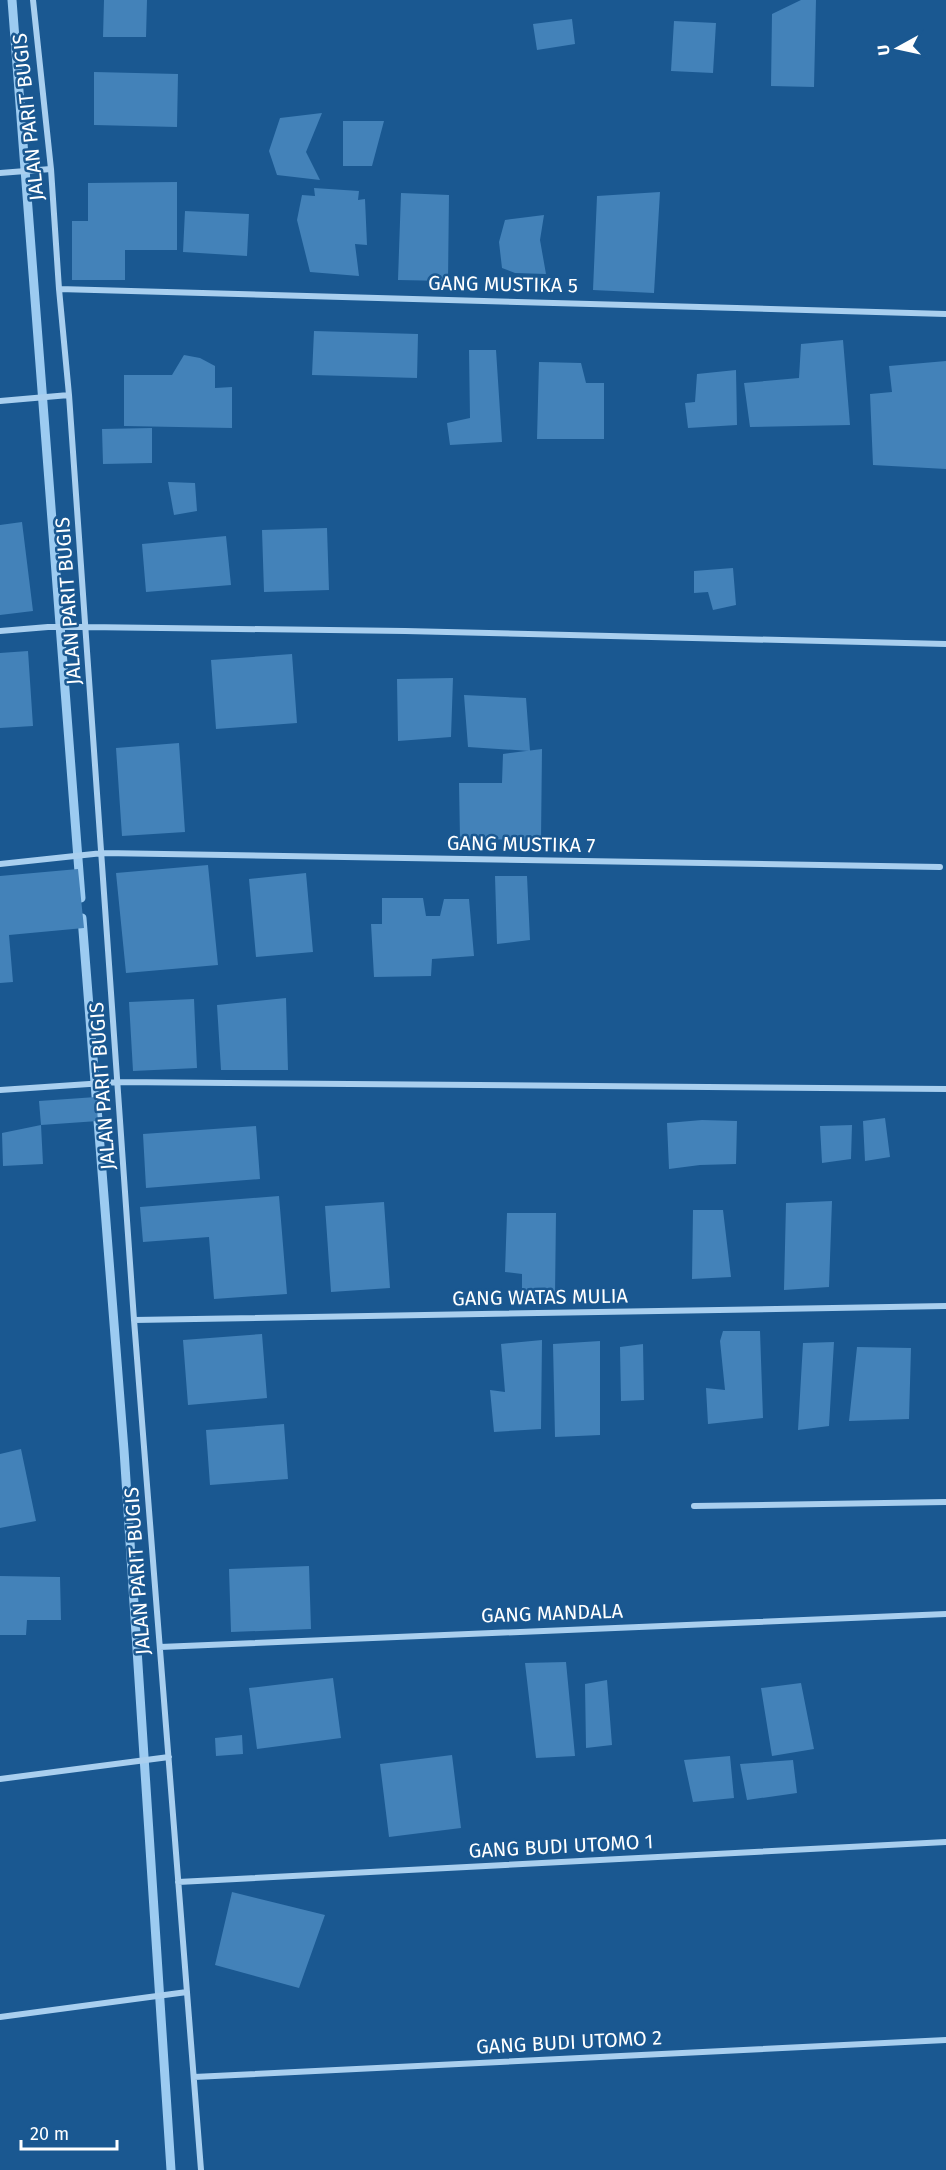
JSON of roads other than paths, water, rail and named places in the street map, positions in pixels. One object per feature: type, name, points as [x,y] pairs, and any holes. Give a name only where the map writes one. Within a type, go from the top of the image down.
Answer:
[{"type":"street","name":"JALAN PARIT BUGIS","points":[[33,0],[51,169],[58,290],[69,396],[103,853],[134,1320],[201,2170]]},
{"type":"street","points":[[3,173],[51,169]]},
{"type":"street","name":"GANG MUSTIKA 5","points":[[58,290],[946,314]]},
{"type":"street","points":[[0,401],[69,396]]},
{"type":"street","points":[[0,631],[48,627],[405,631],[946,644]]},
{"type":"street","name":"GANG MUSTIKA 7","points":[[0,864],[103,853],[940,867]]},
{"type":"street","points":[[0,1090],[117,1082],[946,1089]]},
{"type":"street","name":"GANG WATAS MULIA","points":[[134,1320],[946,1306]]},
{"type":"street","points":[[694,1506],[946,1502]]},
{"type":"street","name":"GANG MANDALA","points":[[160,1647],[946,1614]]},
{"type":"street","points":[[0,1779],[169,1756]]},
{"type":"street","name":"GANG BUDI UTOMO 1","points":[[178,1882],[946,1842]]},
{"type":"street","points":[[0,2016],[187,1992]]},
{"type":"street","name":"GANG BUDI UTOMO 2","points":[[194,2077],[946,2040]]},
{"type":"waterway","points":[[12,0],[81,898]]},
{"type":"waterway","points":[[82,918],[124,1450],[171,2170]]}]
